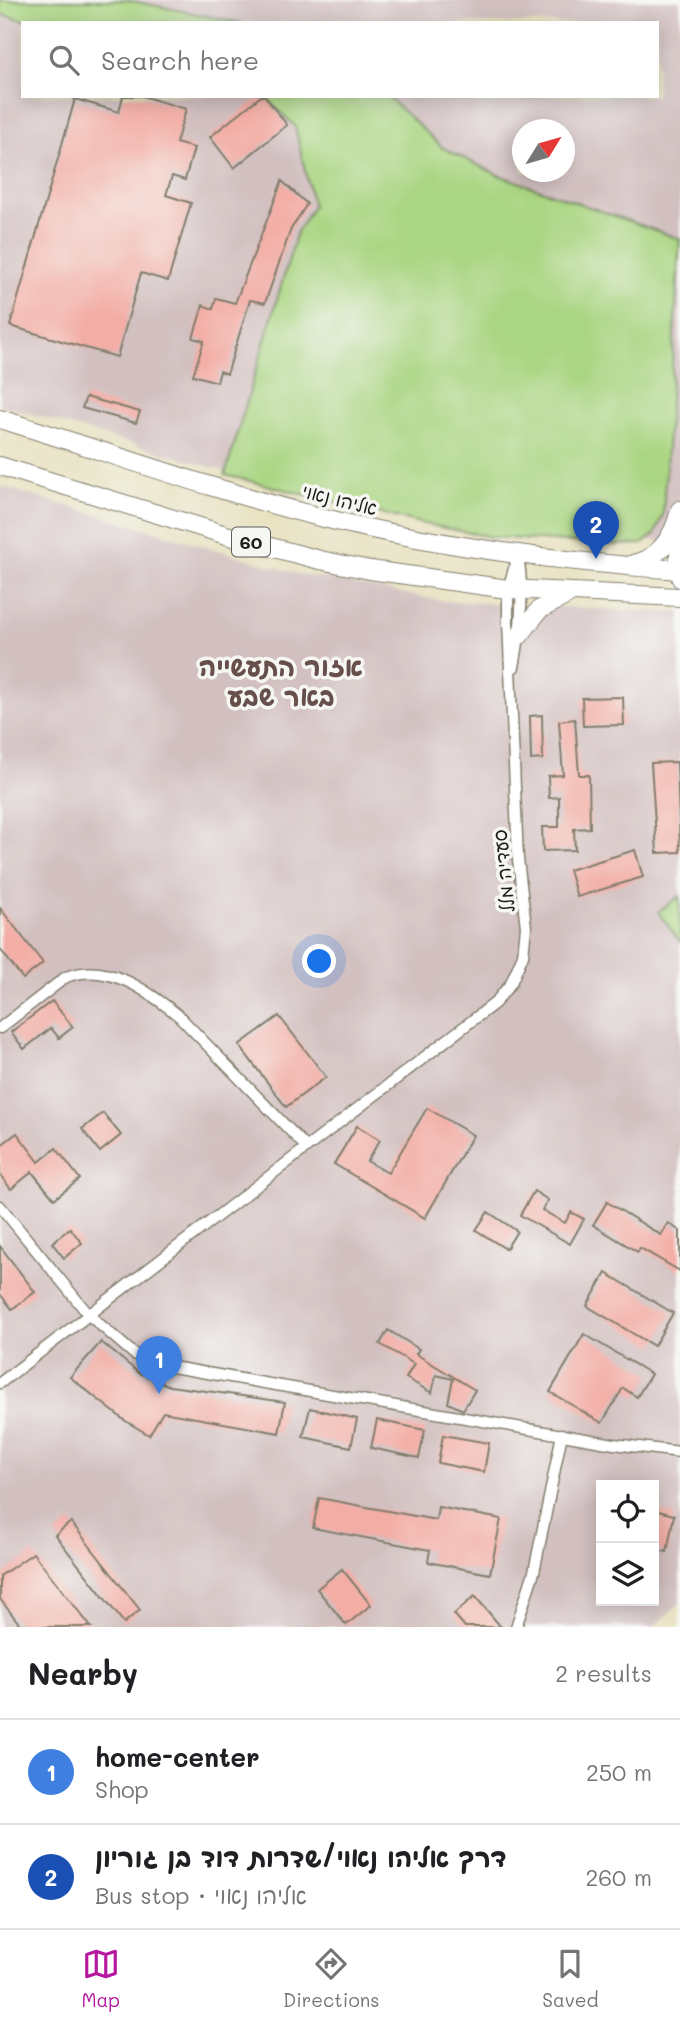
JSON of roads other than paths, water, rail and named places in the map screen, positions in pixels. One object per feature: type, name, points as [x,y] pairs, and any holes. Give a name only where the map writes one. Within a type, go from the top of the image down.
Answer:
[{"type":"highway","name":"אליהו נאוי","points":[[0,419],[248,497],[324,518],[411,537],[518,555],[630,565],[679,573]]},
{"type":"highway","name":"60","points":[[0,466],[236,538],[370,570],[515,590],[680,597]]},
{"type":"highway","points":[[630,565],[649,559],[664,546],[676,526],[680,510]]},
{"type":"highway","points":[[520,635],[539,610],[557,598],[576,592]]},
{"type":"main road","points":[[679,573],[680,516]]},
{"type":"street","name":"סעדיה מלל","points":[[0,1383],[495,1003],[511,983],[523,955],[526,927],[518,859],[511,681],[518,555]]},
{"type":"street","name":"סעדיה מלל","points":[[511,681],[520,635],[515,590]]},
{"type":"street","points":[[0,1028],[66,977],[75,973],[102,971],[158,998],[306,1147]]},
{"type":"street","points":[[0,1206],[89,1315],[134,1354],[162,1365],[614,1444],[680,1452]]},
{"type":"street","points":[[516,1627],[534,1572],[562,1434]]},
{"type":"place","name":"דרך אליהו נאוי/שדרות דוד בן גוריון","points":[[596,559]]},
{"type":"place","name":"home-center","points":[[159,1394]]},
{"type":"district","name":"אזור התעשייה באר שבע","points":[[281,681]]}]
